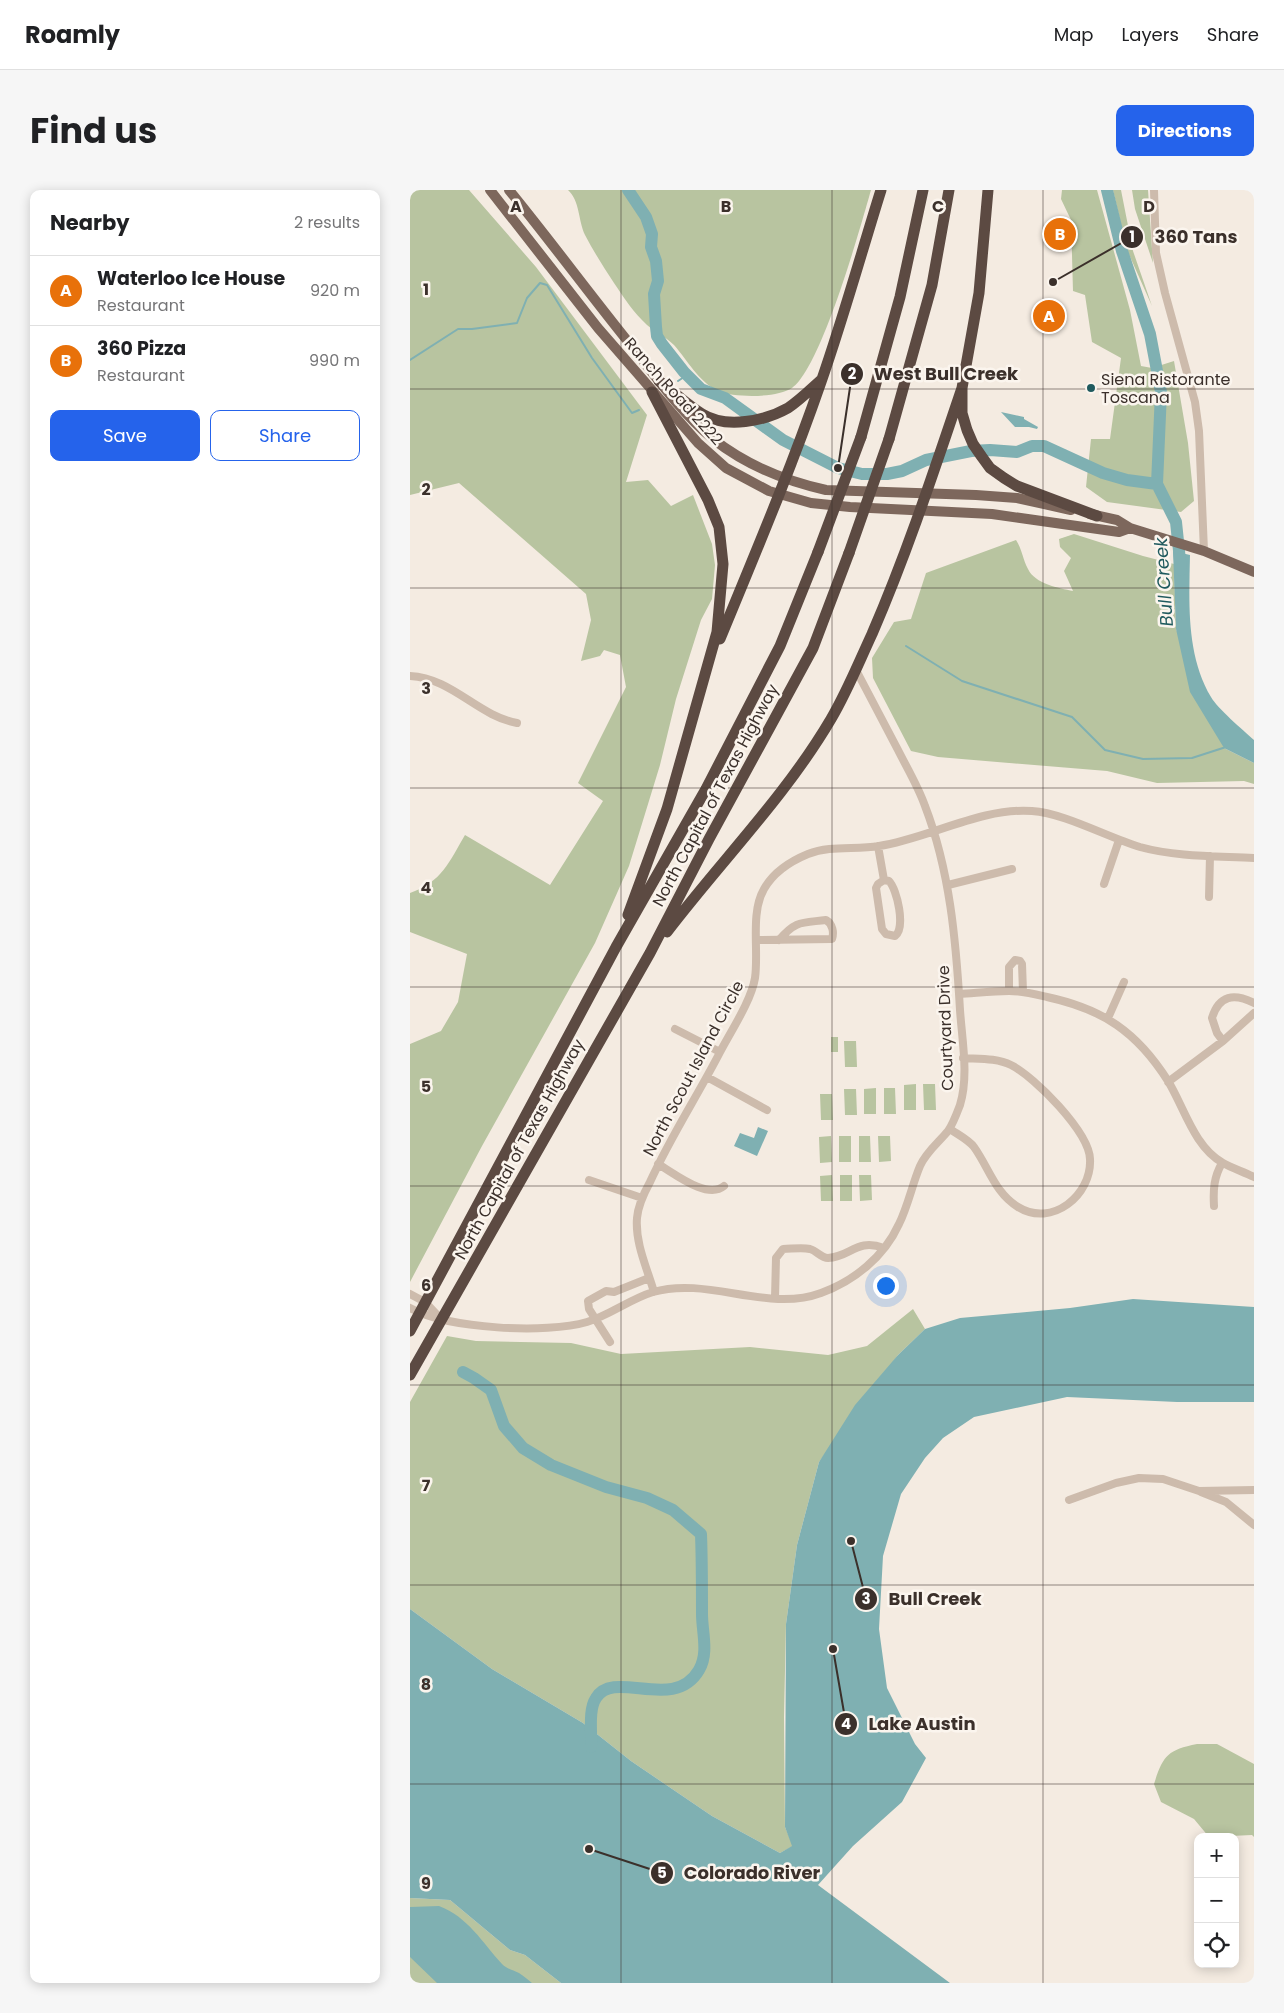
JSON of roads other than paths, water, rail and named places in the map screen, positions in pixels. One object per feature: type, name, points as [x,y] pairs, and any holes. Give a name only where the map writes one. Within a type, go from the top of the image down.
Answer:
[{"type":"highway","points":[[702,682],[780,494],[804,430],[822,379],[881,190]]},
{"type":"highway","name":"North Capital of Texas Highway","points":[[410,1331],[415,1311],[425,1302],[616,947],[706,789],[780,646],[861,437],[900,297],[923,190]]},
{"type":"highway","name":"North Capital of Texas Highway","points":[[410,1375],[650,953],[708,839],[813,648],[849,554],[889,439],[932,285],[949,190]]},
{"type":"highway","points":[[650,953],[701,888],[775,803],[831,720],[856,670],[884,606],[928,493],[962,388],[979,293],[988,190]]},
{"type":"highway","points":[[659,380],[703,415],[732,421],[748,421],[789,407],[822,379]]},
{"type":"highway","points":[[962,388],[962,412],[967,430],[972,444],[990,468],[1017,486],[1097,516]]},
{"type":"highway","points":[[616,947],[666,809],[717,632],[721,601],[723,564],[719,527],[708,500],[652,392]]},
{"type":"main road","name":"Ranch Road 2222","points":[[490,190],[598,328],[652,392],[698,443],[726,468],[780,494],[811,503],[1019,517],[1119,532],[1130,528]]},
{"type":"main road","name":"Ranch Road 2222","points":[[509,190],[688,416],[714,440],[748,462],[787,476]]},
{"type":"main road","points":[[787,476],[826,490],[1017,498],[1117,520],[1130,528],[1204,551],[1254,572]]},
{"type":"street","points":[[1154,190],[1156,253],[1195,402],[1199,431],[1204,551]]},
{"type":"street","name":"Courtyard Drive","points":[[415,1311],[442,1320],[478,1326],[562,1328],[596,1319],[654,1292],[678,1288],[705,1289],[775,1298],[802,1297],[820,1293],[864,1270],[884,1248],[899,1225],[921,1163],[950,1129],[960,1106],[963,1091],[963,1058],[952,912],[948,885],[934,831],[913,780],[856,670]]},
{"type":"street","points":[[410,676],[430,679],[443,684],[504,721],[517,723]]},
{"type":"street","name":"North Scout Island Circle","points":[[654,1292],[637,1231],[638,1211],[658,1164],[707,1077],[752,991],[755,979],[757,909],[764,888],[785,866],[823,849],[878,846],[999,813],[1032,811],[1062,818],[1143,847],[1172,853],[1254,858]]},
{"type":"street","points":[[1104,884],[1119,840]]},
{"type":"street","points":[[878,846],[884,880]]},
{"type":"street","points":[[1209,897],[1210,856]]},
{"type":"street","points":[[948,885],[1012,869]]},
{"type":"street","points":[[884,880],[889,881],[895,888],[901,925],[895,936],[886,934],[882,929],[876,888],[884,880]]},
{"type":"street","points":[[757,940],[779,940],[832,939],[833,935],[831,926],[826,920],[798,923],[789,928],[779,940]]},
{"type":"street","points":[[1009,991],[1009,967],[1015,960],[1020,961],[1022,964],[1023,992]]},
{"type":"street","points":[[1108,1018],[1124,982]]},
{"type":"street","points":[[959,994],[1023,992],[1064,1001],[1108,1018],[1131,1035],[1168,1082],[1188,1122],[1212,1155],[1222,1162],[1254,1177]]},
{"type":"street","points":[[1223,1041],[1217,1033],[1212,1018],[1218,1004],[1230,997],[1242,998],[1254,1003]]},
{"type":"street","points":[[1168,1082],[1223,1041],[1254,1013]]},
{"type":"street","points":[[675,1029],[720,1052]]},
{"type":"street","points":[[950,1129],[973,1145],[997,1188],[1006,1199],[1020,1209],[1035,1214],[1065,1207],[1076,1198],[1085,1186],[1089,1176],[1090,1157],[1084,1142],[1069,1119],[1042,1087],[1029,1075],[1010,1065],[994,1060],[963,1058]]},
{"type":"street","points":[[707,1077],[767,1110]]},
{"type":"street","points":[[1214,1206],[1215,1175],[1222,1162]]},
{"type":"street","points":[[658,1164],[704,1190],[719,1190],[724,1186]]},
{"type":"street","points":[[590,1180],[642,1198]]},
{"type":"street","points":[[775,1298],[776,1258],[783,1249],[812,1250],[824,1258],[830,1258],[862,1245],[873,1244],[884,1248]]},
{"type":"street","points":[[610,1342],[589,1309],[588,1301],[606,1291],[614,1292],[649,1278]]},
{"type":"street","points":[[410,1294],[425,1302],[442,1320]]},
{"type":"street","points":[[1069,1500],[1116,1483],[1139,1478],[1163,1479],[1226,1502],[1254,1525]]},
{"type":"street","points":[[1199,1491],[1254,1490]]},
{"type":"water","points":[[1001,412],[1024,417],[1024,419],[1038,427],[1037,429],[1015,427]]},
{"type":"water","points":[[1173,551],[1190,555],[1191,628],[1197,664],[1203,681],[1211,697],[1219,707],[1254,740],[1254,763],[1224,748],[1190,692],[1176,629]]},
{"type":"water","points":[[758,1127],[768,1131],[757,1156],[734,1146],[740,1133],[754,1138]]},
{"type":"water","points":[[1133,1299],[1254,1307],[1254,1402],[1177,1402],[1067,1397],[974,1417],[943,1438],[925,1458],[901,1494],[883,1556],[879,1629],[887,1688],[915,1744],[926,1758],[902,1802],[853,1846],[818,1885],[950,1983],[561,1983],[525,1955],[510,1950],[450,1900],[410,1898],[410,1609],[492,1669],[583,1723],[631,1761],[712,1816],[780,1853],[792,1846],[785,1827],[786,1624],[797,1545],[819,1462],[855,1405],[898,1355],[925,1329],[960,1318],[1070,1308]]},
{"type":"water","points":[[439,1906],[466,1923],[504,1966],[519,1973],[532,1983],[437,1983],[410,1957],[410,1907]]},
{"type":"waterway","points":[[628,190],[646,217],[652,234],[651,247],[656,261],[658,281],[654,294],[657,336],[684,372],[701,389],[725,398],[783,440],[838,468],[862,474],[887,474],[902,471],[926,460],[971,451],[1017,452],[1032,446],[1044,446],[1103,473],[1127,480],[1157,484]]},
{"type":"waterway","name":"Bull Creek","points":[[1107,190],[1122,251],[1150,334],[1161,392],[1157,484],[1176,522],[1181,570]]},
{"type":"waterway","points":[[410,360],[458,329],[517,323],[527,298],[540,283],[547,285],[592,358],[632,413],[639,410]]},
{"type":"waterway","points":[[678,381],[687,375]]},
{"type":"waterway","points":[[906,646],[962,681],[1072,717],[1105,750],[1143,759],[1192,758],[1226,747]]},
{"type":"waterway","points":[[463,1372],[491,1390],[504,1426],[523,1448],[551,1465],[606,1487],[647,1498],[673,1510],[701,1534],[704,1657],[699,1670],[688,1682],[675,1688],[660,1690],[616,1687],[605,1690],[596,1698],[592,1709],[591,1747]]},
{"type":"place","name":"360 Pizza","points":[[1060,234]]},
{"type":"place","name":"360 Tans","points":[[1053,282]]},
{"type":"place","name":"Waterloo Ice House","points":[[1049,316]]},
{"type":"place","name":"Siena Ristorante Toscana","points":[[1091,388]]},
{"type":"place","name":"West Bull Creek","points":[[838,468]]},
{"type":"place","name":"Bull Creek","points":[[851,1541]]},
{"type":"place","name":"Lake Austin","points":[[833,1649]]},
{"type":"place","name":"Colorado River","points":[[589,1849]]}]
